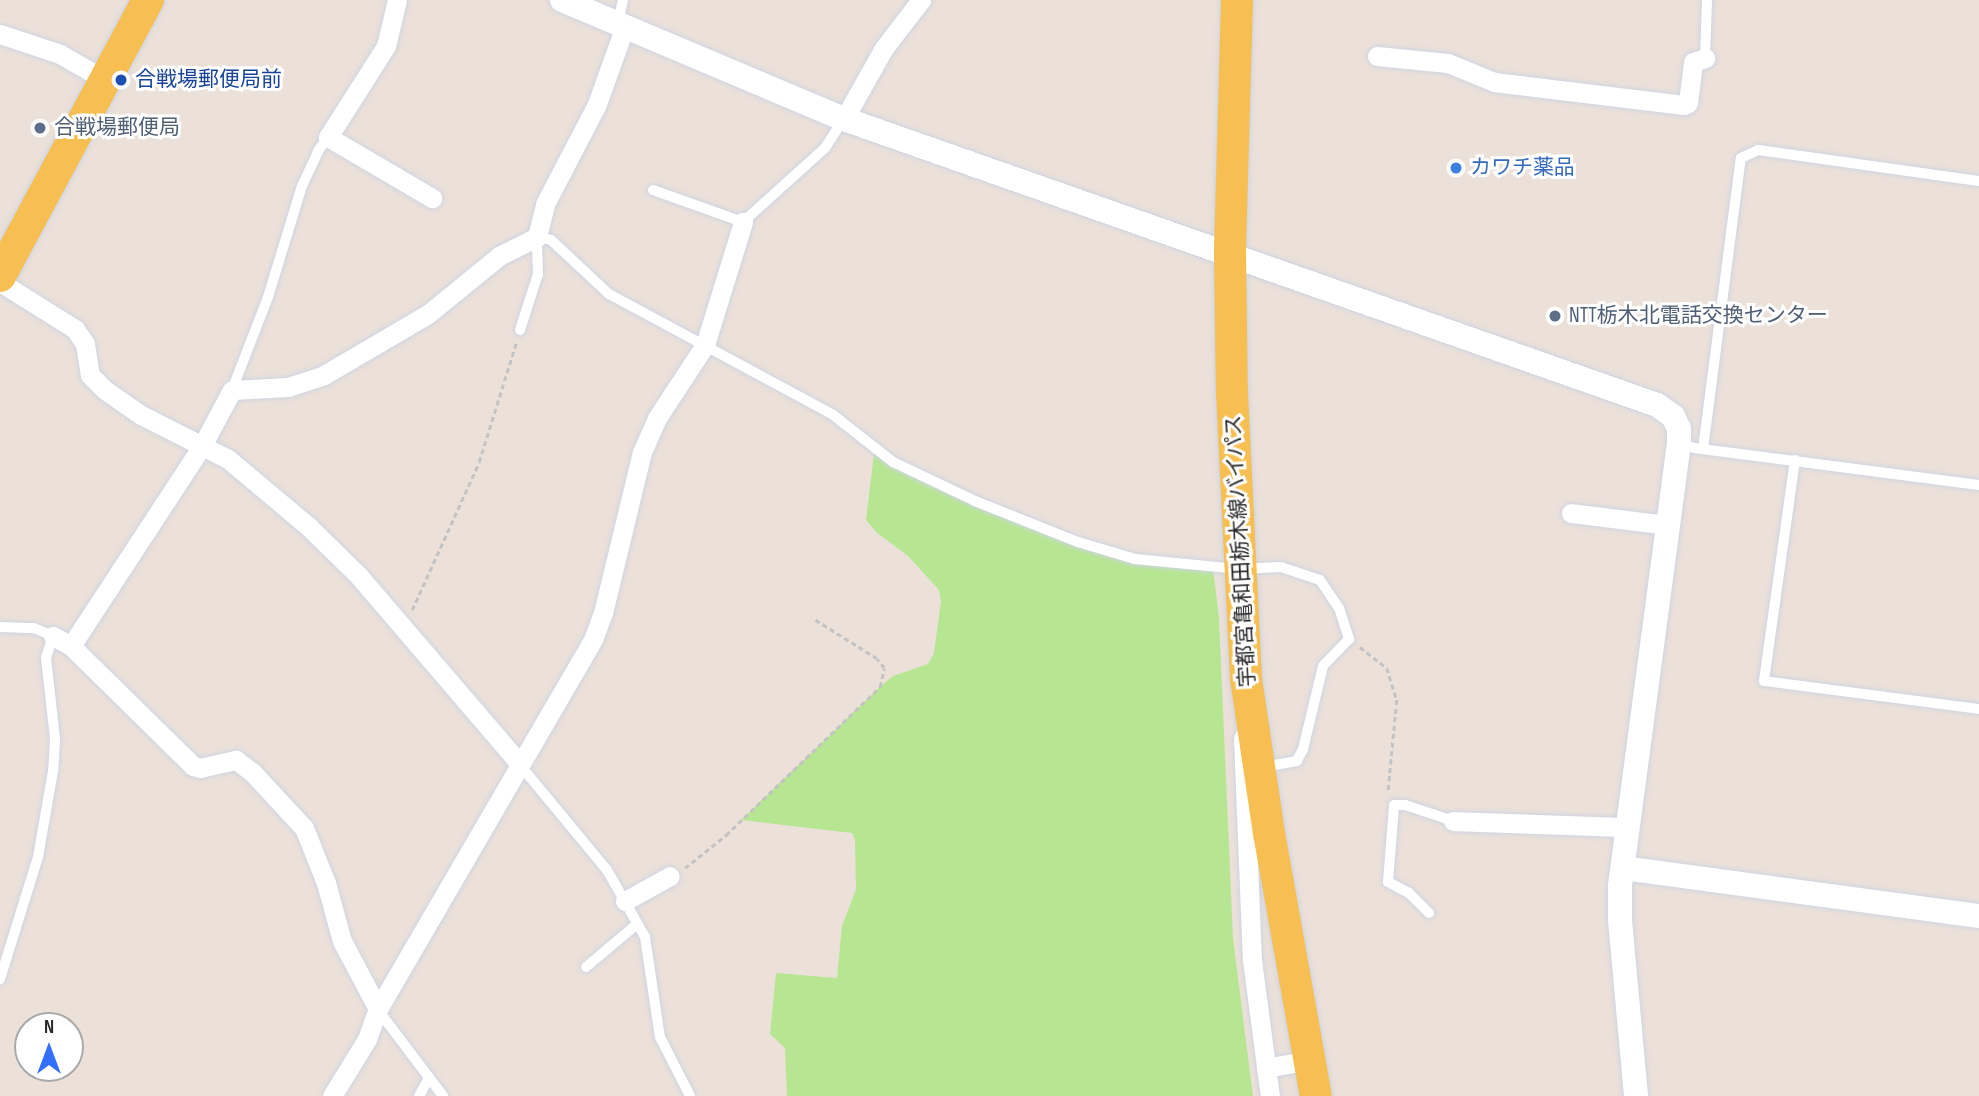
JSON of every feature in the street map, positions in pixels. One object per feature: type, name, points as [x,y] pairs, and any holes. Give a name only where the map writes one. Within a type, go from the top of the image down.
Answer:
[{"type":"main road","points":[[0,276],[148,0]]},
{"type":"main road","name":"宇都宮亀和田栃木線バイパス","points":[[1237,0],[1230,256],[1238,569],[1246,679],[1258,767],[1317,1096]]},
{"type":"street","points":[[397,0],[386,46],[328,137],[432,198]]},
{"type":"street","points":[[562,0],[622,16],[844,119],[1657,405],[1673,416],[1679,429],[1679,443],[1628,827],[1620,920],[1636,1096]]},
{"type":"street","points":[[914,0],[920,0]]},
{"type":"street","points":[[844,119],[884,48],[920,0]]},
{"type":"street","points":[[72,646],[136,542],[203,444],[232,390],[288,387],[324,375],[428,314],[499,256],[537,237],[545,204],[597,104],[622,16]]},
{"type":"street","points":[[0,34],[60,54],[105,80]]},
{"type":"street","points":[[1377,56],[1448,62],[1494,82],[1684,105],[1688,103],[1693,62],[1705,58]]},
{"type":"street","points":[[332,1096],[367,1039],[378,1009],[593,640],[603,614],[642,452],[657,418],[705,345],[743,222]]},
{"type":"street","points":[[0,282],[75,329],[85,344],[90,375],[104,390],[141,415],[203,444],[228,459],[309,527],[358,575],[519,763]]},
{"type":"street","points":[[1572,513],[1667,525]]},
{"type":"street","points":[[53,636],[72,646],[193,766],[200,768],[236,760],[253,773],[304,828],[326,883],[342,941],[378,1009]]},
{"type":"street","points":[[1246,679],[1242,766],[1252,960],[1270,1096]]},
{"type":"street","points":[[1453,821],[1628,827]]},
{"type":"street","points":[[1623,868],[1979,916]]},
{"type":"street","points":[[625,901],[670,876]]},
{"type":"street","points":[[1266,1068],[1310,1059]]},
{"type":"lane","points":[[1705,58],[1707,0]]},
{"type":"lane","points":[[653,190],[743,222],[825,148],[844,119]]},
{"type":"lane","points":[[232,390],[268,297],[302,186],[318,151],[328,137]]},
{"type":"lane","points":[[1703,449],[1741,158],[1758,150],[1979,181]]},
{"type":"lane","points":[[520,330],[538,274],[537,237],[551,240],[609,294],[832,414],[894,462],[1040,528],[1135,559],[1238,569],[1281,567],[1320,580],[1339,608],[1349,639],[1323,666],[1303,748],[1297,761],[1258,767]]},
{"type":"lane","points":[[1679,443],[1703,449],[1979,485]]},
{"type":"lane","points":[[1794,460],[1764,681],[1979,709]]},
{"type":"lane","points":[[0,626],[34,628],[53,636],[46,659],[55,738],[53,771],[38,856],[0,979]]},
{"type":"lane","points":[[519,763],[587,844],[637,924],[649,950],[660,1037],[690,1096]]},
{"type":"lane","points":[[1429,913],[1409,893],[1388,882],[1394,805],[1405,805],[1453,821]]},
{"type":"lane","points":[[586,967],[637,924]]},
{"type":"lane","points":[[378,1009],[443,1096]]},
{"type":"lane","points":[[419,1096],[429,1078]]},
{"type":"path","points":[[403,629],[479,462],[520,330]]},
{"type":"path","points":[[670,876],[694,862],[726,835],[880,687],[884,668],[877,659],[815,620]]},
{"type":"path","points":[[1349,639],[1377,657],[1393,680],[1397,700],[1388,794],[1394,805]]},
{"type":"green space","points":[[874,454],[945,490],[1110,555],[1213,568],[1219,618],[1233,938],[1253,1096],[787,1096],[785,1048],[770,1034],[776,973],[837,978],[842,926],[856,889],[855,840],[852,833],[741,820],[880,687],[893,676],[928,664],[934,653],[941,601],[939,590],[908,556],[876,532],[866,520]]},
{"type":"place","name":"合戦場郵便局前","points":[[121,80]]},
{"type":"place","name":"合戦場郵便局","points":[[40,128]]},
{"type":"place","name":"カワチ薬品","points":[[1456,168]]},
{"type":"place","name":"NTT栃木北電話交換センター","points":[[1555,316]]}]
